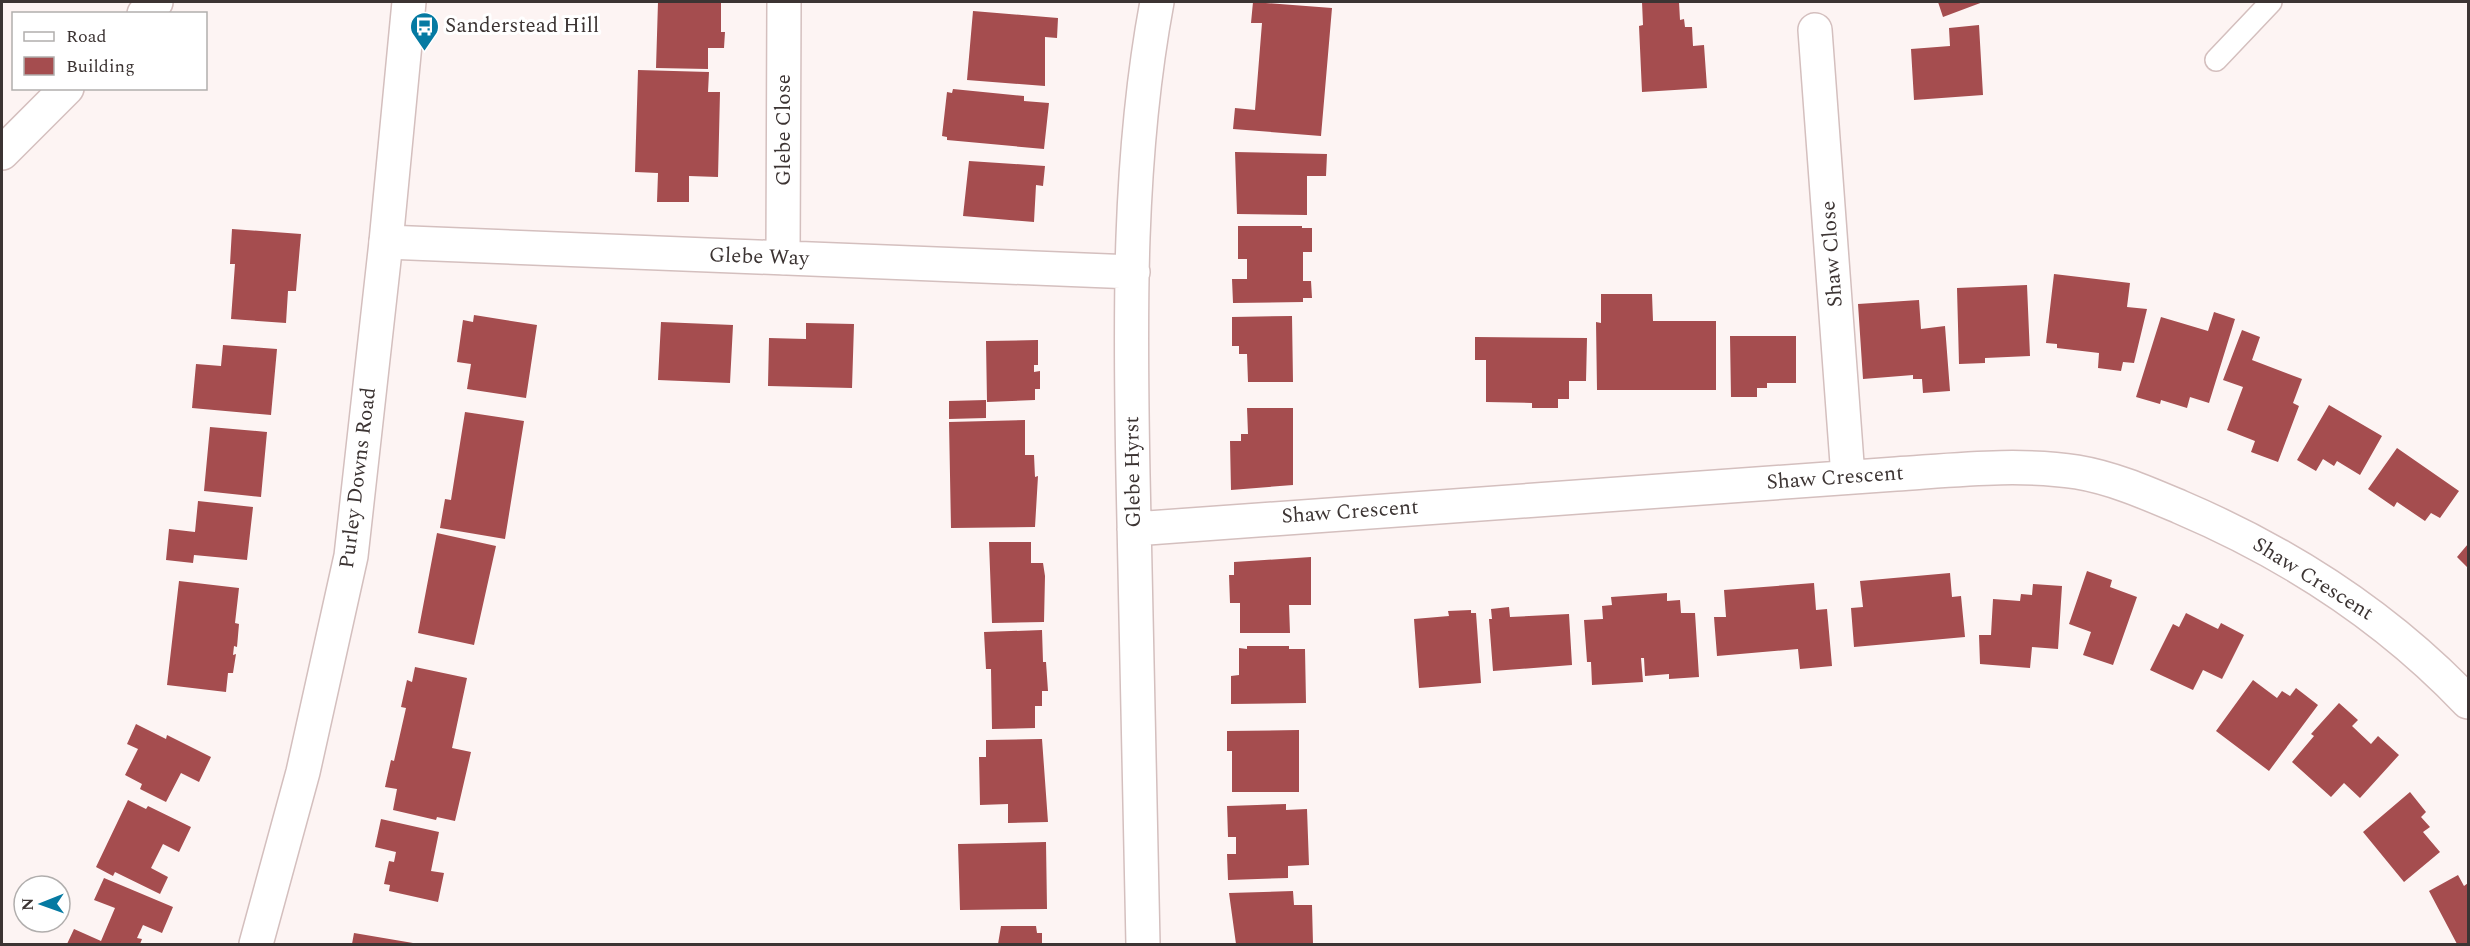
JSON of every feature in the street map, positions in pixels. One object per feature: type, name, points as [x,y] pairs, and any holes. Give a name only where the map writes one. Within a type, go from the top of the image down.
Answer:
[{"type":"street","name":"Purley Downs Road","points":[[256,945],[303,772],[351,556],[386,242],[409,2]]},
{"type":"street","name":"Glebe Close","points":[[783,258],[784,2]]},
{"type":"street","name":"Glebe Hyrst","points":[[1143,945],[1134,530],[1132,272],[1141,107],[1157,2]]},
{"type":"street","name":"Shaw Close","points":[[1815,30],[1848,477]]},
{"type":"street","points":[[2,153],[65,90]]},
{"type":"street","name":"Glebe Way","points":[[386,242],[1132,272]]},
{"type":"street","name":"Shaw Crescent","points":[[1134,530],[1848,477],[2030,468],[2078,472],[2122,483],[2234,531],[2331,587],[2397,635],[2469,702]]},
{"type":"lane","points":[[2216,60],[2271,2]]},
{"type":"building","points":[[658,2],[721,2],[721,32],[725,32],[724,48],[708,48],[708,69],[656,68]]},
{"type":"building","points":[[1253,2],[1332,8],[1321,136],[1233,129],[1235,108],[1255,110],[1262,23],[1251,23]]},
{"type":"building","points":[[1642,2],[1679,2],[1680,20],[1684,19],[1685,27],[1692,27],[1693,46],[1704,45],[1707,88],[1642,92],[1639,26],[1643,25]]},
{"type":"building","points":[[1938,2],[1983,2],[1943,17]]},
{"type":"building","points":[[973,11],[1058,18],[1057,38],[1045,37],[1045,86],[967,80]]},
{"type":"building","points":[[1979,25],[1983,95],[1914,100],[1911,49],[1950,46],[1949,28]]},
{"type":"building","points":[[638,70],[709,72],[708,92],[720,92],[718,177],[689,176],[689,202],[657,202],[658,173],[635,172]]},
{"type":"building","points":[[953,89],[1024,96],[1024,101],[1049,103],[1044,149],[947,140],[947,137],[942,136],[947,92],[952,93]]},
{"type":"building","points":[[1235,152],[1327,154],[1326,176],[1307,176],[1307,215],[1237,214]]},
{"type":"building","points":[[969,161],[1045,166],[1043,186],[1036,185],[1034,222],[963,216]]},
{"type":"building","points":[[1238,226],[1312,228],[1312,252],[1303,252],[1303,281],[1311,281],[1312,298],[1303,298],[1303,302],[1233,303],[1232,279],[1247,279],[1247,259],[1238,259]]},
{"type":"building","points":[[232,229],[301,234],[296,291],[288,291],[286,323],[231,319],[235,264],[230,264]]},
{"type":"building","points":[[2054,274],[2130,283],[2127,307],[2147,309],[2134,363],[2123,362],[2121,371],[2098,368],[2099,353],[2057,348],[2057,344],[2046,343]]},
{"type":"building","points":[[2027,285],[2030,356],[1985,358],[1985,363],[1959,364],[1957,288]]},
{"type":"building","points":[[1601,294],[1652,294],[1653,321],[1716,321],[1716,390],[1597,390],[1596,322],[1601,323]]},
{"type":"building","points":[[1919,300],[1921,329],[1945,326],[1950,391],[1923,393],[1922,379],[1913,379],[1913,375],[1863,379],[1858,304]]},
{"type":"building","points":[[2214,312],[2235,319],[2209,403],[2190,397],[2187,408],[2161,400],[2160,404],[2136,397],[2161,317],[2208,331]]},
{"type":"building","points":[[474,315],[537,325],[526,398],[467,389],[471,364],[457,362],[463,320],[473,322]]},
{"type":"building","points":[[1292,316],[1293,382],[1248,382],[1247,354],[1239,354],[1239,346],[1232,346],[1232,317]]},
{"type":"building","points":[[661,322],[733,325],[730,383],[658,380]]},
{"type":"building","points":[[806,323],[854,324],[852,388],[768,386],[769,338],[806,339]]},
{"type":"building","points":[[2242,330],[2260,337],[2252,360],[2302,379],[2293,403],[2299,406],[2278,462],[2251,452],[2255,441],[2227,430],[2243,387],[2223,380]]},
{"type":"building","points":[[1730,336],[1796,336],[1796,383],[1767,383],[1767,388],[1757,388],[1757,397],[1731,397]]},
{"type":"building","points":[[1475,337],[1587,338],[1586,381],[1569,381],[1569,399],[1558,399],[1558,408],[1532,408],[1532,403],[1486,402],[1486,360],[1475,360]]},
{"type":"building","points":[[1038,340],[1038,365],[1034,365],[1034,372],[1040,371],[1040,389],[1035,389],[1035,400],[987,402],[986,341]]},
{"type":"building","points":[[223,345],[277,349],[271,415],[192,408],[196,364],[221,366]]},
{"type":"building","points":[[986,400],[986,418],[949,419],[949,401]]},
{"type":"building","points":[[2329,405],[2382,436],[2360,475],[2337,461],[2334,466],[2323,459],[2316,471],[2297,460]]},
{"type":"building","points":[[1247,408],[1293,408],[1293,485],[1231,490],[1230,441],[1241,441],[1241,434],[1248,434]]},
{"type":"building","points":[[465,412],[524,421],[505,539],[440,528],[445,499],[451,500]]},
{"type":"building","points":[[1025,420],[1025,455],[1034,455],[1035,477],[1038,476],[1035,527],[951,528],[949,422]]},
{"type":"building","points":[[210,427],[267,432],[261,497],[204,491]]},
{"type":"building","points":[[2397,448],[2459,491],[2440,518],[2431,513],[2425,521],[2397,502],[2394,507],[2368,489]]},
{"type":"building","points":[[198,501],[253,507],[247,560],[194,555],[193,563],[166,560],[169,529],[195,532]]},
{"type":"building","points":[[437,533],[496,546],[474,645],[418,633]]},
{"type":"building","points":[[989,542],[1031,542],[1031,563],[1043,563],[1044,622],[992,623]]},
{"type":"building","points":[[2468,544],[2468,568],[2457,557]]},
{"type":"building","points":[[1311,557],[1311,605],[1289,605],[1290,633],[1240,633],[1240,603],[1230,603],[1229,575],[1234,575],[1234,562]]},
{"type":"building","points":[[2087,571],[2112,580],[2110,587],[2137,597],[2113,665],[2083,655],[2091,632],[2069,624]]},
{"type":"building","points":[[1950,573],[1952,597],[1961,596],[1965,637],[1854,647],[1851,608],[1863,607],[1860,581]]},
{"type":"building","points":[[179,581],[239,588],[235,623],[239,624],[237,647],[234,646],[233,655],[236,654],[233,673],[228,673],[226,692],[167,685]]},
{"type":"building","points":[[1814,583],[1816,610],[1827,609],[1832,666],[1800,669],[1798,649],[1717,656],[1714,617],[1726,617],[1724,590]]},
{"type":"building","points":[[2033,584],[2062,586],[2058,649],[2032,647],[2030,668],[1980,664],[1979,635],[1991,635],[1993,599],[2020,601],[2021,594],[2032,595]]},
{"type":"building","points":[[1667,593],[1667,601],[1680,600],[1681,613],[1695,613],[1699,677],[1669,679],[1669,674],[1645,676],[1644,658],[1641,658],[1643,682],[1592,685],[1591,662],[1587,662],[1584,620],[1603,619],[1602,606],[1612,605],[1611,597]]},
{"type":"building","points":[[1509,607],[1510,617],[1569,614],[1572,665],[1493,671],[1489,619],[1492,619],[1491,609]]},
{"type":"building","points":[[1471,610],[1471,613],[1476,613],[1481,683],[1419,688],[1414,619],[1449,616],[1448,611]]},
{"type":"building","points":[[2186,613],[2218,629],[2221,623],[2244,635],[2222,679],[2203,670],[2193,690],[2150,670],[2173,624],[2179,627]]},
{"type":"building","points":[[1042,630],[1043,662],[1046,662],[1048,691],[1042,691],[1042,706],[1035,706],[1035,728],[992,729],[991,669],[986,669],[984,632]]},
{"type":"building","points":[[1247,646],[1289,646],[1289,649],[1305,649],[1306,703],[1231,704],[1231,676],[1239,675],[1239,648],[1247,649]]},
{"type":"building","points":[[415,667],[467,678],[452,748],[471,752],[455,821],[437,817],[436,820],[393,810],[397,789],[385,787],[391,760],[394,761],[406,708],[401,707],[407,680],[412,682]]},
{"type":"building","points":[[2253,680],[2277,698],[2282,691],[2290,696],[2296,688],[2318,705],[2269,771],[2216,731]]},
{"type":"building","points":[[2339,703],[2358,720],[2352,726],[2371,744],[2378,736],[2399,755],[2360,798],[2344,783],[2331,797],[2292,762],[2314,736],[2311,734]]},
{"type":"building","points":[[136,724],[166,739],[167,735],[211,757],[199,782],[181,773],[166,802],[140,789],[142,784],[125,775],[138,749],[127,744]]},
{"type":"building","points":[[1299,730],[1299,792],[1232,792],[1232,751],[1227,751],[1227,731]]},
{"type":"building","points":[[1042,739],[1048,822],[1008,823],[1008,804],[980,805],[979,757],[986,757],[986,740]]},
{"type":"building","points":[[2410,792],[2426,812],[2421,817],[2430,827],[2423,832],[2440,852],[2404,882],[2363,832]]},
{"type":"building","points":[[128,800],[146,809],[148,806],[191,827],[179,852],[163,844],[151,868],[168,877],[160,894],[115,872],[113,876],[96,867]]},
{"type":"building","points":[[1286,804],[1286,810],[1307,809],[1309,865],[1288,866],[1288,878],[1228,880],[1227,854],[1236,854],[1236,837],[1228,837],[1227,806]]},
{"type":"building","points":[[381,819],[439,832],[431,871],[444,873],[438,902],[389,891],[390,885],[384,884],[389,861],[394,862],[396,852],[375,847]]},
{"type":"building","points":[[1046,842],[1047,909],[960,910],[958,844]]},
{"type":"building","points":[[2458,875],[2464,886],[2468,883],[2468,944],[2457,944],[2429,891]]},
{"type":"building","points":[[104,878],[173,907],[162,933],[143,925],[137,938],[142,939],[140,944],[67,944],[74,929],[101,941],[115,908],[94,900]]},
{"type":"building","points":[[1293,891],[1294,905],[1312,905],[1313,944],[1236,944],[1229,893]]},
{"type":"building","points":[[1001,926],[1036,926],[1037,933],[1042,933],[1042,944],[998,944]]},
{"type":"building","points":[[354,933],[413,943],[413,944],[352,944]]},
{"type":"place","name":"Sanderstead Hill","points":[[424,52]]}]
